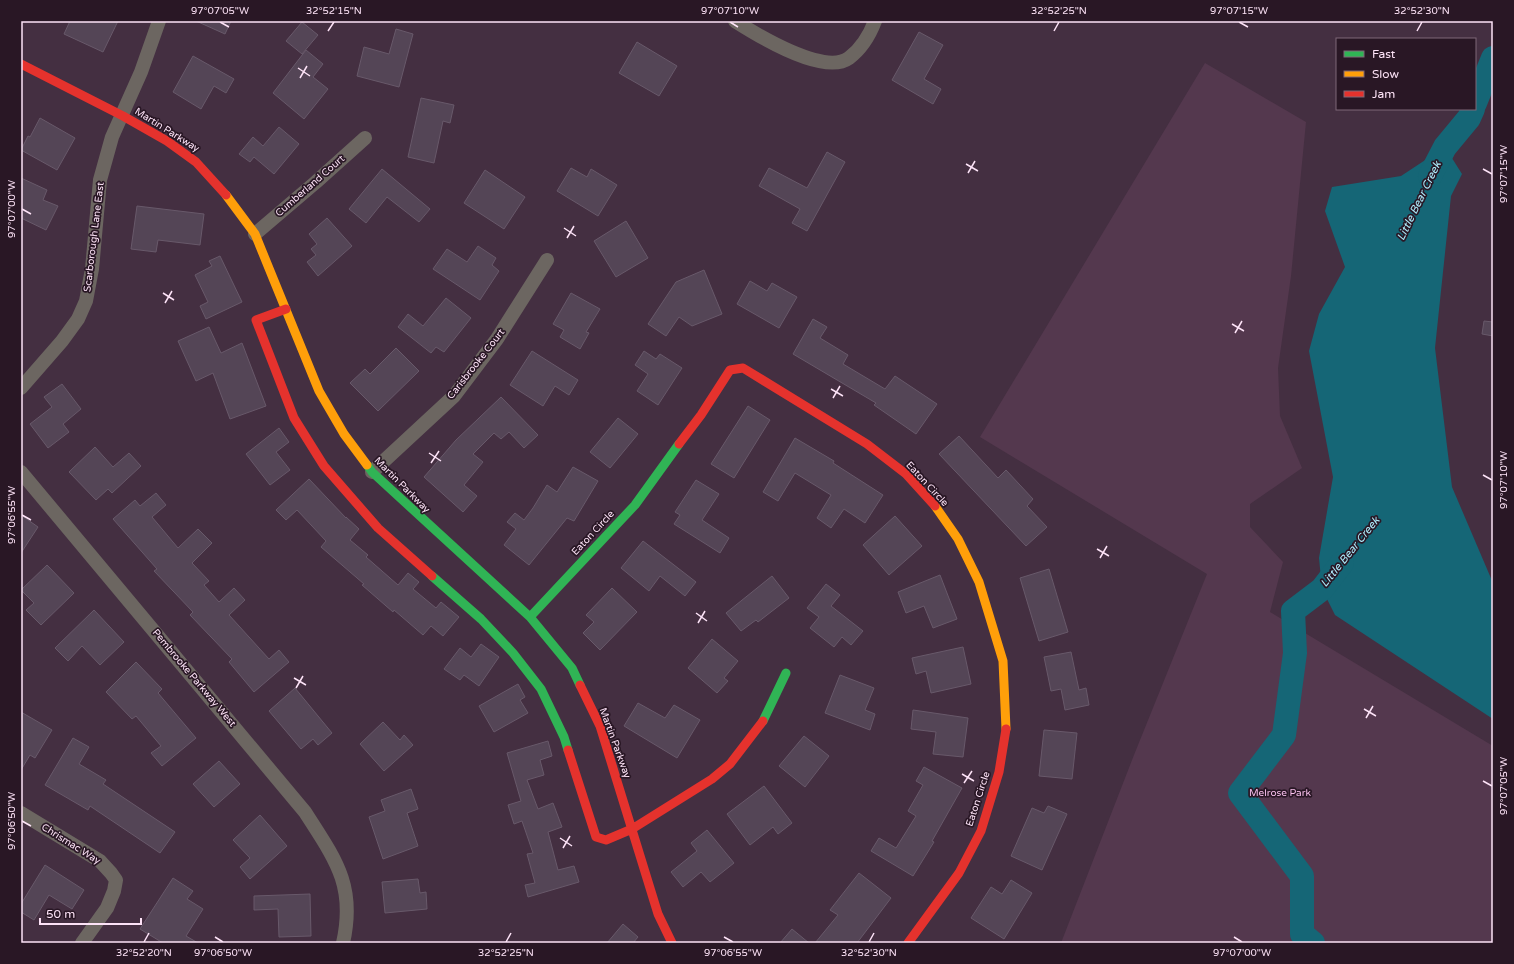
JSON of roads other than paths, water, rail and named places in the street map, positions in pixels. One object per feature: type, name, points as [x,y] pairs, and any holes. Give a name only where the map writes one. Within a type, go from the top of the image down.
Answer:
[{"type":"street","name":"Scarborough Lane East","points":[[21,388],[62,341],[78,319],[86,301],[92,269],[100,180],[112,137],[123,116],[141,72],[159,21]]},
{"type":"street","points":[[735,21],[767,40],[801,55],[818,61],[834,62],[848,59],[856,51],[871,30],[875,21]]},
{"type":"street","name":"Martin Parkway","points":[[21,64],[123,116],[167,141],[196,162],[229,198],[255,234],[319,391],[344,434],[372,472],[530,617],[572,668],[600,726],[658,914],[672,943]]},
{"type":"street","name":"Cumberland Court","points":[[255,234],[365,138]]},
{"type":"street","name":"Carisbrooke Court","points":[[372,472],[454,396],[497,339],[547,260]]},
{"type":"street","points":[[286,309],[256,320],[294,418],[324,466],[378,528],[481,619],[513,653],[541,689],[564,738],[596,837],[606,840],[632,829],[712,779],[730,764],[761,726],[786,673]]},
{"type":"street","name":"Eaton Circle","points":[[530,617],[635,504],[701,415],[730,370],[744,368],[867,444],[906,474],[933,503],[958,539],[979,582],[1003,661],[1006,726],[999,772],[981,831],[959,873],[908,943]]},
{"type":"street","name":"Pembrooke Parkway West","points":[[21,472],[305,812],[333,855],[344,880],[348,911],[342,943]]},
{"type":"street","name":"Chrismac Way","points":[[21,814],[100,861],[116,880],[114,891],[107,908],[82,943]]},
{"type":"water","points":[[1445,147],[1462,174],[1451,196],[1435,348],[1452,487],[1493,583],[1493,719],[1335,615],[1322,589],[1319,558],[1333,477],[1309,351],[1319,314],[1345,267],[1325,211],[1332,187],[1401,176]]},
{"type":"waterway","name":"Little Bear Creek","points":[[1476,100],[1493,58]]},
{"type":"waterway","name":"Little Bear Creek","points":[[1430,176],[1445,147],[1469,118],[1473,110]]},
{"type":"waterway","name":"Little Bear Creek","points":[[1313,943],[1302,934],[1302,876],[1240,793],[1284,735],[1295,653],[1293,611],[1322,589],[1342,563]]},
{"type":"park label","name":"Melrose Park","points":[[1280,793]]}]
